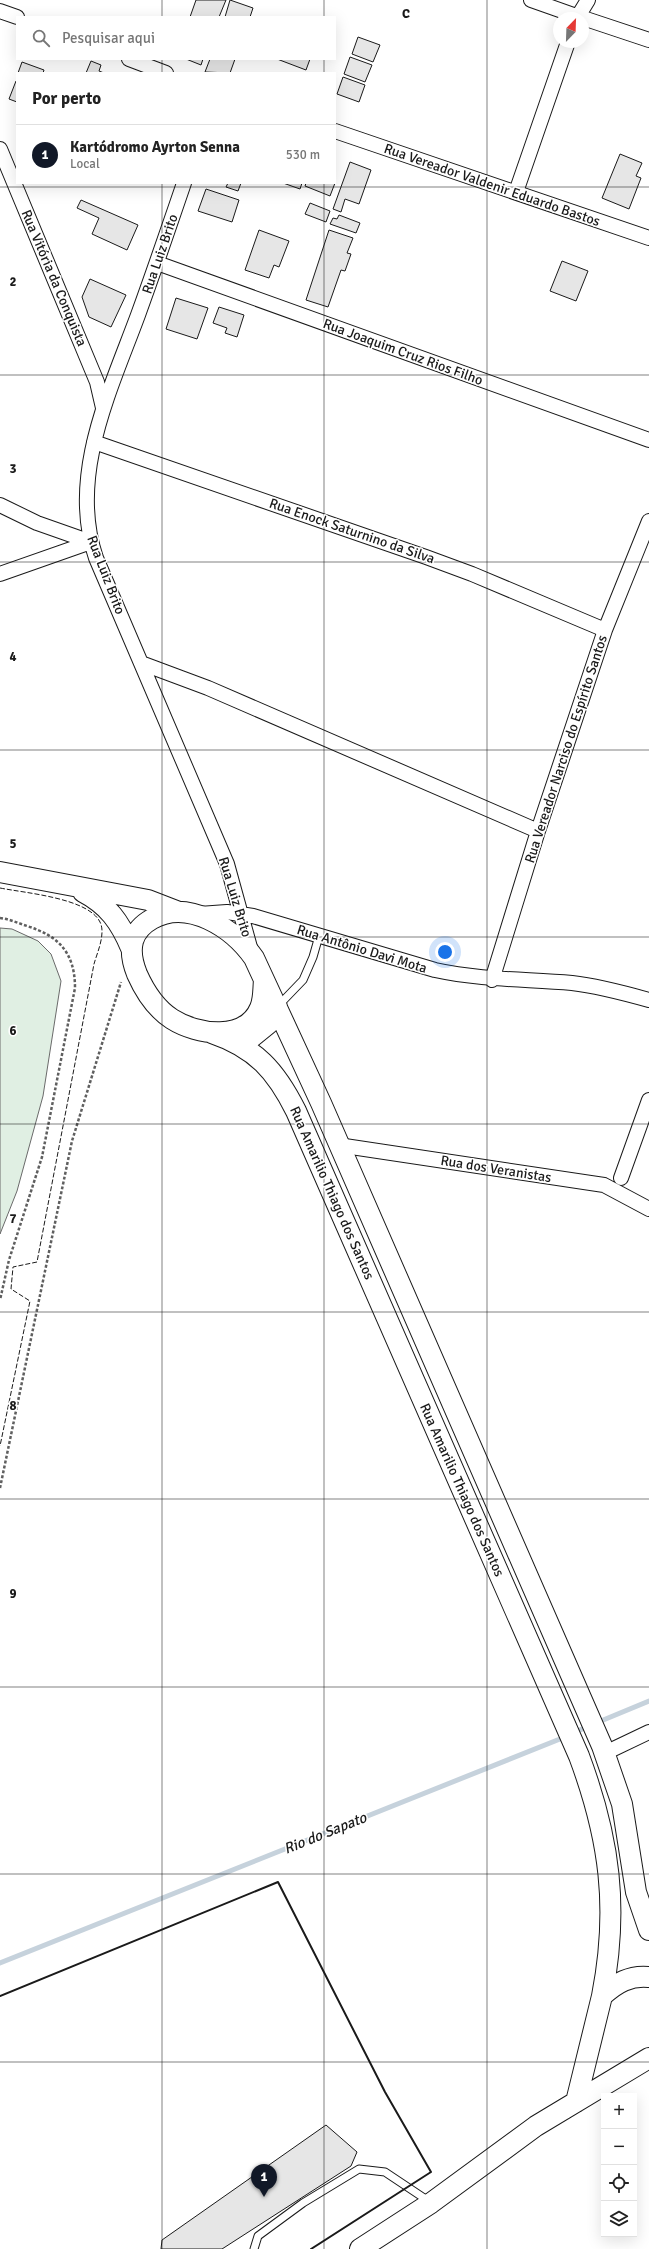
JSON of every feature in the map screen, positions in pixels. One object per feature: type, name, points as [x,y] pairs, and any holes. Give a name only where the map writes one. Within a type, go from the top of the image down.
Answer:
[{"type":"main road","points":[[0,872],[148,900],[227,929],[254,958],[264,980],[260,1007],[254,1017],[245,1026],[236,1029],[208,1032],[188,1027],[172,1018],[150,999],[135,969],[132,948],[114,915],[91,896],[72,886]]},
{"type":"main road","points":[[132,948],[140,928],[148,921],[168,912],[187,914]]},
{"type":"main road","name":"Rua Amarilio Thiago dos Santos","points":[[264,980],[603,1749],[622,1804],[636,1892],[649,1930]]},
{"type":"main road","points":[[241,1046],[268,1024],[277,1008]]},
{"type":"main road","name":"Rua Amarilio Thiago dos Santos","points":[[208,1032],[241,1046],[263,1061],[276,1076],[296,1112],[580,1756],[598,1811],[612,1895],[609,1959],[602,1996],[576,2102]]},
{"type":"main road","points":[[602,1996],[610,1988],[627,1978],[639,1976],[649,1977]]},
{"type":"main road","points":[[360,2249],[431,2203],[536,2126],[649,2058]]},
{"type":"street","points":[[531,0],[564,12]]},
{"type":"street","points":[[583,12],[588,0]]},
{"type":"street","points":[[0,11],[16,17]]},
{"type":"street","points":[[589,21],[649,40]]},
{"type":"street","points":[[516,192],[566,48]]},
{"type":"street","points":[[132,60],[163,72]]},
{"type":"street","name":"Rua Vereador Valdenir Eduardo Bastos","points":[[336,131],[649,238]]},
{"type":"street","name":"Rua Vitória da Conquista","points":[[0,149],[97,382],[104,408]]},
{"type":"street","name":"Rua Luiz Brito","points":[[184,184],[157,263],[104,408],[94,442],[86,496],[91,542],[227,864],[254,958]]},
{"type":"street","name":"Rua Joaquim Cruz Rios Filho","points":[[157,263],[649,440]]},
{"type":"street","name":"Rua Enock Saturnino da Silva","points":[[94,442],[426,557],[472,574],[605,630]]},
{"type":"street","points":[[0,505],[37,523],[91,542]]},
{"type":"street","name":"Rua Vereador Narciso do Espírito Santos","points":[[492,980],[538,831],[605,630],[649,521]]},
{"type":"street","points":[[0,574],[91,542]]},
{"type":"street","points":[[142,663],[208,688],[538,831]]},
{"type":"street","name":"Rua Antônio Davi Mota","points":[[187,914],[227,912],[240,913],[435,970],[492,980],[572,983],[598,987],[649,1000]]},
{"type":"street","points":[[621,1178],[649,1100]]},
{"type":"street","name":"Rua dos Veranistas","points":[[338,1145],[604,1185],[649,1209]]},
{"type":"street","points":[[603,1749],[649,1732]]},
{"type":"lane","points":[[277,1008],[303,980],[313,957],[319,936]]},
{"type":"lane","points":[[254,2249],[258,2236],[303,2203],[358,2170],[385,2172],[431,2203]]},
{"type":"path","points":[[0,918],[40,930],[56,940],[66,950],[72,963],[75,974],[75,988],[42,1156],[9,1260],[0,1300]]},
{"type":"path","points":[[0,1488],[72,1141],[123,978]]},
{"type":"green space","points":[[0,928],[12,929],[38,941],[51,954],[61,981],[43,1096],[17,1191],[0,1234]]},
{"type":"building","points":[[196,0],[226,0],[219,16],[190,16]]},
{"type":"building","points":[[230,0],[253,8],[250,16],[225,16]]},
{"type":"building","points":[[358,37],[380,45],[373,62],[352,54]]},
{"type":"building","points":[[350,57],[372,65],[365,82],[344,74]]},
{"type":"building","points":[[188,60],[203,60],[201,65]]},
{"type":"building","points":[[210,60],[235,60],[230,72],[205,72]]},
{"type":"building","points":[[280,60],[310,60],[306,70]]},
{"type":"building","points":[[91,61],[101,65],[99,71],[102,72],[86,72]]},
{"type":"building","points":[[22,62],[44,70],[43,72],[18,72]]},
{"type":"building","points":[[343,77],[365,85],[359,102],[337,94]]},
{"type":"building","points":[[16,81],[16,102],[9,99]]},
{"type":"building","points":[[620,154],[642,163],[636,176],[641,178],[629,209],[602,198]]},
{"type":"building","points":[[350,162],[371,170],[359,204],[345,199],[341,212],[333,209]]},
{"type":"building","points":[[228,184],[241,184],[238,191],[226,187]]},
{"type":"building","points":[[286,184],[302,184],[300,189]]},
{"type":"building","points":[[306,184],[335,184],[330,196],[305,186]]},
{"type":"building","points":[[206,189],[239,200],[232,222],[198,211]]},
{"type":"building","points":[[81,200],[138,225],[127,250],[92,234],[99,218],[77,208]]},
{"type":"building","points":[[310,203],[330,211],[326,222],[305,214]]},
{"type":"building","points":[[339,215],[360,223],[356,233],[330,224],[333,218],[337,219]]},
{"type":"building","points":[[259,230],[289,241],[279,267],[274,265],[269,278],[245,270]]},
{"type":"building","points":[[329,230],[353,238],[347,253],[351,254],[345,271],[341,270],[328,307],[306,300]]},
{"type":"building","points":[[562,261],[588,271],[576,301],[550,291]]},
{"type":"building","points":[[90,279],[126,295],[111,327],[89,317],[82,297]]},
{"type":"building","points":[[176,298],[208,308],[197,339],[166,329]]},
{"type":"building","points":[[219,307],[244,315],[237,337],[225,333],[227,328],[213,323]]},
{"type":"building","points":[[326,2125],[357,2152],[351,2166],[222,2249],[161,2249],[162,2240]]},
{"type":"waterway","name":"Rio do Sapato","points":[[596,1723],[649,1701]]},
{"type":"waterway","name":"Rio do Sapato","points":[[573,1733],[589,1726]]},
{"type":"waterway","name":"Rio do Sapato","points":[[0,1963],[565,1737]]},
{"type":"fence","points":[[0,888],[70,902],[83,907],[93,914],[100,922],[102,927],[102,938],[94,964],[37,1262],[13,1267],[11,1289],[30,1301],[0,1446]]},
{"type":"wall","points":[[0,1996],[278,1882],[385,2092],[431,2172],[311,2249]]},
{"type":"place","name":"Kartódromo Ayrton Senna","points":[[264,2197]]}]
